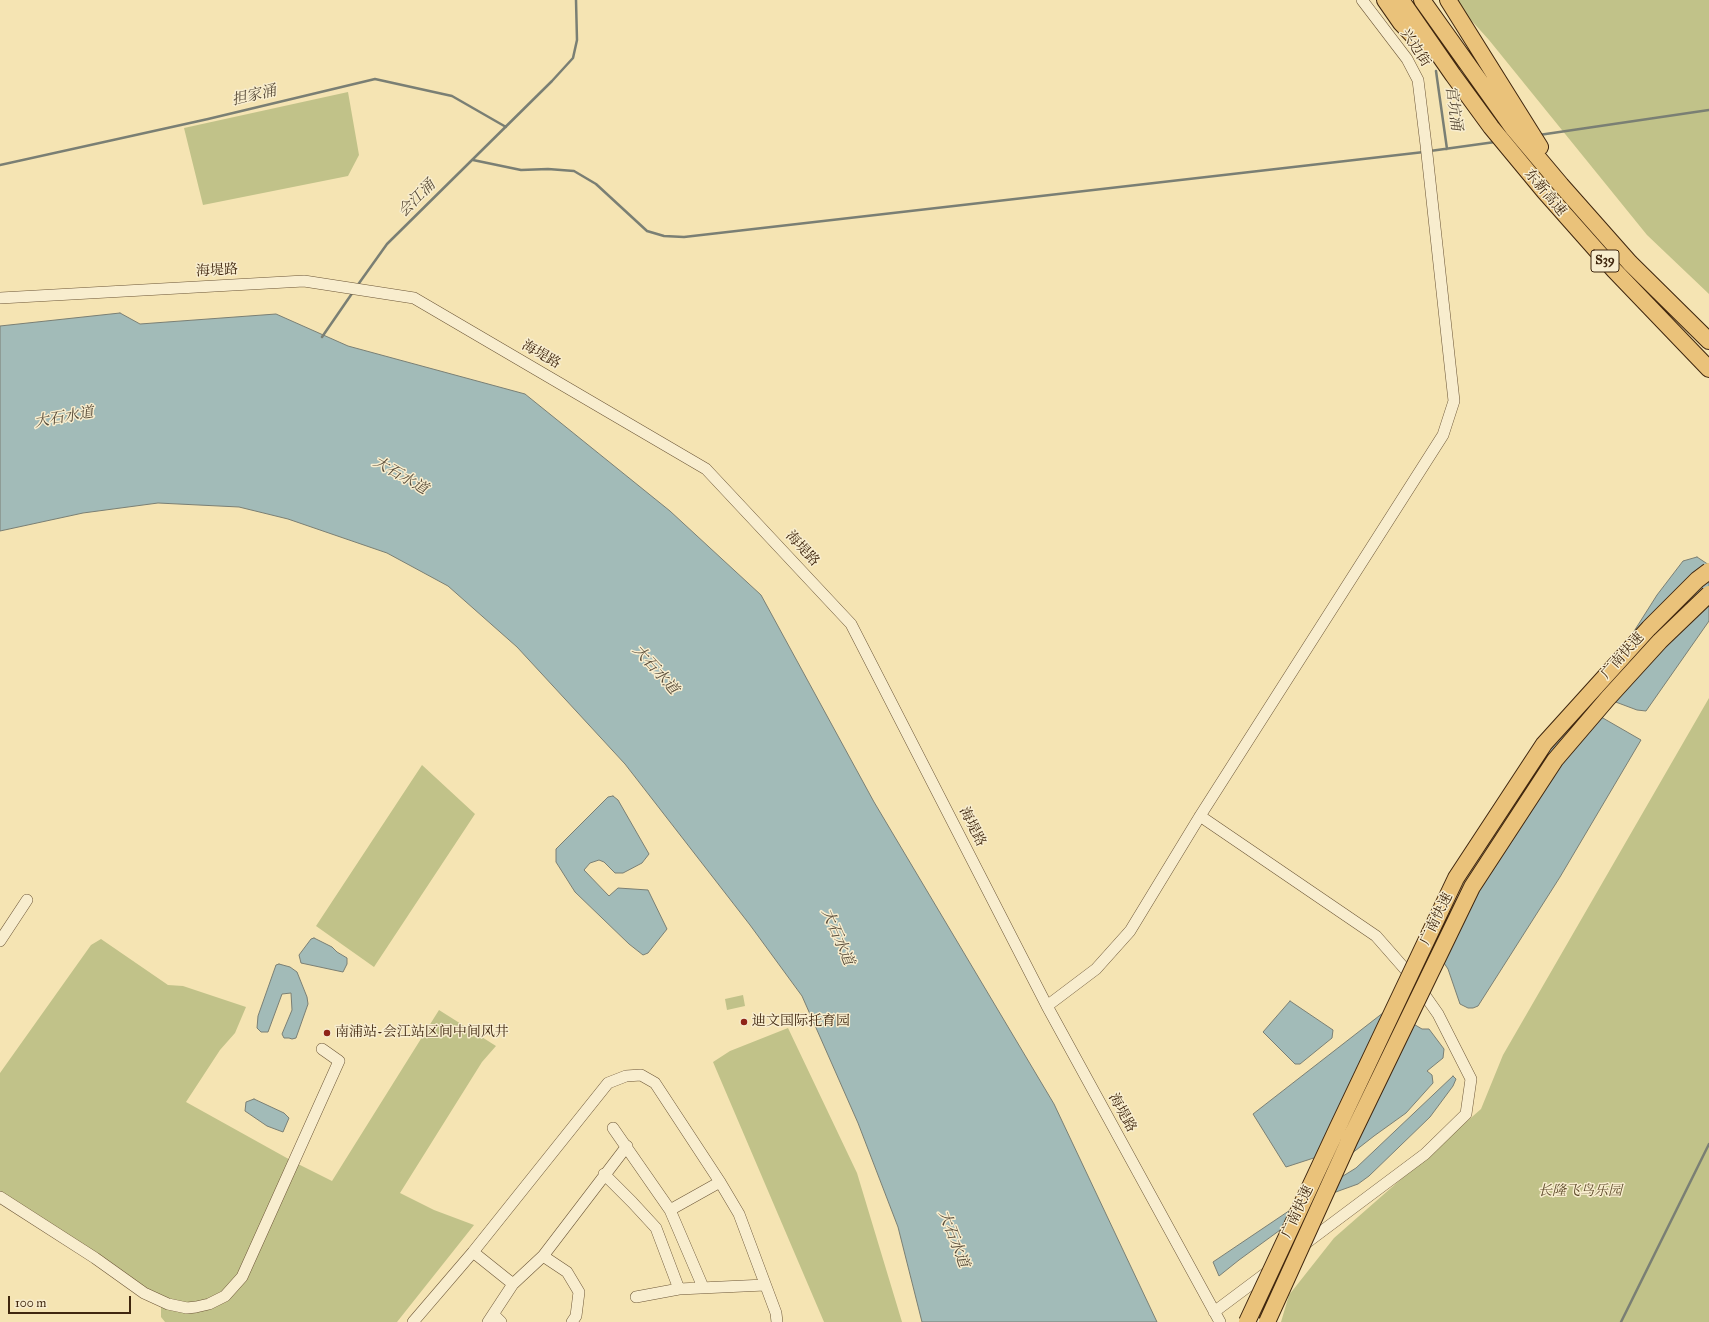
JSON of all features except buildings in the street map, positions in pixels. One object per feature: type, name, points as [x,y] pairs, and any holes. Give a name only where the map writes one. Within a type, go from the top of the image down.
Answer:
[{"type":"highway","points":[[1385,0],[1401,23],[1452,75]]},
{"type":"highway","name":"东新高速","points":[[1401,0],[1452,75],[1507,147],[1578,231],[1653,312],[1709,369]]},
{"type":"highway","name":"东新高速","points":[[1422,0],[1530,148],[1630,263],[1709,341]]},
{"type":"highway","points":[[1448,0],[1574,200]]},
{"type":"highway","name":"广南快速","points":[[1247,1322],[1456,878],[1544,744],[1649,628],[1697,580],[1709,571]]},
{"type":"highway","name":"广南快速","points":[[1267,1322],[1350,1139],[1472,887],[1555,760],[1608,698],[1660,641],[1709,594]]},
{"type":"street","name":"兴边街","points":[[1047,1006],[1096,969],[1130,931],[1200,816],[1443,435],[1454,401],[1418,80],[1407,59],[1362,0]]},
{"type":"street","name":"海堤路","points":[[0,298],[304,281],[414,298],[706,470],[851,624],[1047,1006],[1217,1317]]},
{"type":"street","points":[[1200,816],[1376,936],[1412,978],[1438,1014],[1471,1079],[1466,1114],[1425,1154],[1217,1317]]},
{"type":"street","points":[[0,941],[27,900]]},
{"type":"street","points":[[0,1198],[95,1258],[144,1292],[168,1304],[187,1308],[209,1304],[225,1296],[242,1277],[339,1061],[322,1049]]},
{"type":"street","points":[[413,1322],[473,1252],[608,1083],[626,1076],[641,1075],[655,1083],[720,1182],[739,1214],[776,1313],[777,1322]]},
{"type":"street","points":[[613,1128],[627,1146],[670,1210],[703,1287]]},
{"type":"street","points":[[494,1320],[512,1284],[543,1256],[604,1174],[627,1146]]},
{"type":"street","points":[[604,1174],[656,1228],[679,1289]]},
{"type":"street","points":[[670,1210],[720,1182]]},
{"type":"street","points":[[473,1252],[512,1284]]},
{"type":"street","points":[[543,1256],[567,1272],[579,1292],[576,1316],[572,1322]]},
{"type":"street","points":[[636,1297],[679,1289],[765,1285]]},
{"type":"green space","points":[[1453,0],[1709,0],[1709,294],[1647,235],[1489,40]]},
{"type":"green space","points":[[348,92],[359,155],[348,176],[203,205],[184,128]]},
{"type":"green space","name":"长隆飞鸟乐园","points":[[1709,698],[1709,1322],[1281,1322],[1289,1295],[1334,1238],[1481,1109],[1503,1055]]},
{"type":"green space","points":[[422,765],[475,814],[374,967],[316,926]]},
{"type":"green space","points":[[101,939],[168,985],[183,986],[246,1007],[235,1033],[220,1050],[186,1102],[294,1162],[332,1181],[439,1010],[496,1046],[482,1062],[400,1193],[434,1210],[474,1225],[397,1322],[165,1322],[161,1317],[161,1300],[0,1199],[0,1073],[91,945]]},
{"type":"green space","points":[[743,995],[745,1006],[727,1010],[725,999]]},
{"type":"green space","points":[[788,1028],[857,1173],[902,1322],[824,1322],[713,1062],[730,1051]]},
{"type":"water","name":"大石水道","points":[[120,313],[140,324],[276,314],[348,346],[525,394],[670,511],[761,595],[874,802],[1054,1104],[1157,1322],[922,1322],[898,1227],[858,1123],[802,996],[750,925],[625,764],[517,647],[448,586],[387,553],[288,519],[239,507],[158,503],[83,513],[0,531],[0,326]]},
{"type":"water","points":[[1697,557],[1709,565],[1709,621],[1646,711],[1637,710],[1613,701],[1601,691],[1631,636],[1657,595],[1683,561]]},
{"type":"water","points":[[1582,706],[1641,740],[1560,877],[1478,1006],[1468,1008],[1460,1004],[1448,969],[1436,951],[1468,905],[1555,740]]},
{"type":"water","points":[[613,796],[618,800],[649,854],[642,863],[623,873],[615,873],[604,862],[599,860],[590,863],[584,870],[609,896],[618,888],[648,890],[667,929],[648,953],[643,955],[629,944],[575,892],[556,862],[556,849],[608,797]]},
{"type":"water","points":[[314,938],[332,947],[347,958],[347,964],[343,972],[301,963],[299,955],[311,939]]},
{"type":"water","points":[[279,964],[290,967],[297,972],[307,997],[308,1004],[296,1038],[292,1039],[284,1038],[282,1034],[292,1010],[291,993],[282,994],[268,1032],[261,1032],[257,1028],[258,1016],[276,965]]},
{"type":"water","points":[[1290,1001],[1333,1030],[1332,1038],[1300,1064],[1295,1064],[1263,1032]]},
{"type":"water","points":[[1388,1009],[1422,1029],[1429,1029],[1444,1049],[1443,1058],[1427,1071],[1432,1075],[1433,1083],[1406,1113],[1351,1154],[1329,1153],[1286,1167],[1253,1114]]},
{"type":"water","points":[[1453,1076],[1456,1079],[1453,1086],[1430,1117],[1369,1176],[1358,1184],[1333,1193],[1313,1206],[1219,1276],[1213,1262],[1314,1194],[1356,1168]]},
{"type":"water","points":[[254,1099],[284,1113],[289,1118],[283,1132],[267,1126],[245,1111],[246,1102]]},
{"type":"waterway","name":"会江涌","points":[[357,286],[387,244],[552,81],[573,58],[577,40],[576,0]]},
{"type":"waterway","name":"官坑涌","points":[[1436,71],[1447,149]]},
{"type":"waterway","name":"担家涌","points":[[0,165],[208,119],[375,79],[452,96],[506,127]]},
{"type":"waterway","points":[[1539,135],[1709,110]]},
{"type":"waterway","points":[[1430,151],[1495,142]]},
{"type":"waterway","points":[[473,160],[521,170],[548,169],[574,171],[596,184],[647,231],[664,236],[684,237],[1424,152]]},
{"type":"waterway","name":"会江涌","points":[[322,337],[353,292]]},
{"type":"waterway","points":[[1621,1322],[1709,1144]]},
{"type":"place","name":"迪文国际托育园","points":[[744,1022]]},
{"type":"place","name":"南浦站-会江站区间中间风井","points":[[327,1033]]}]
